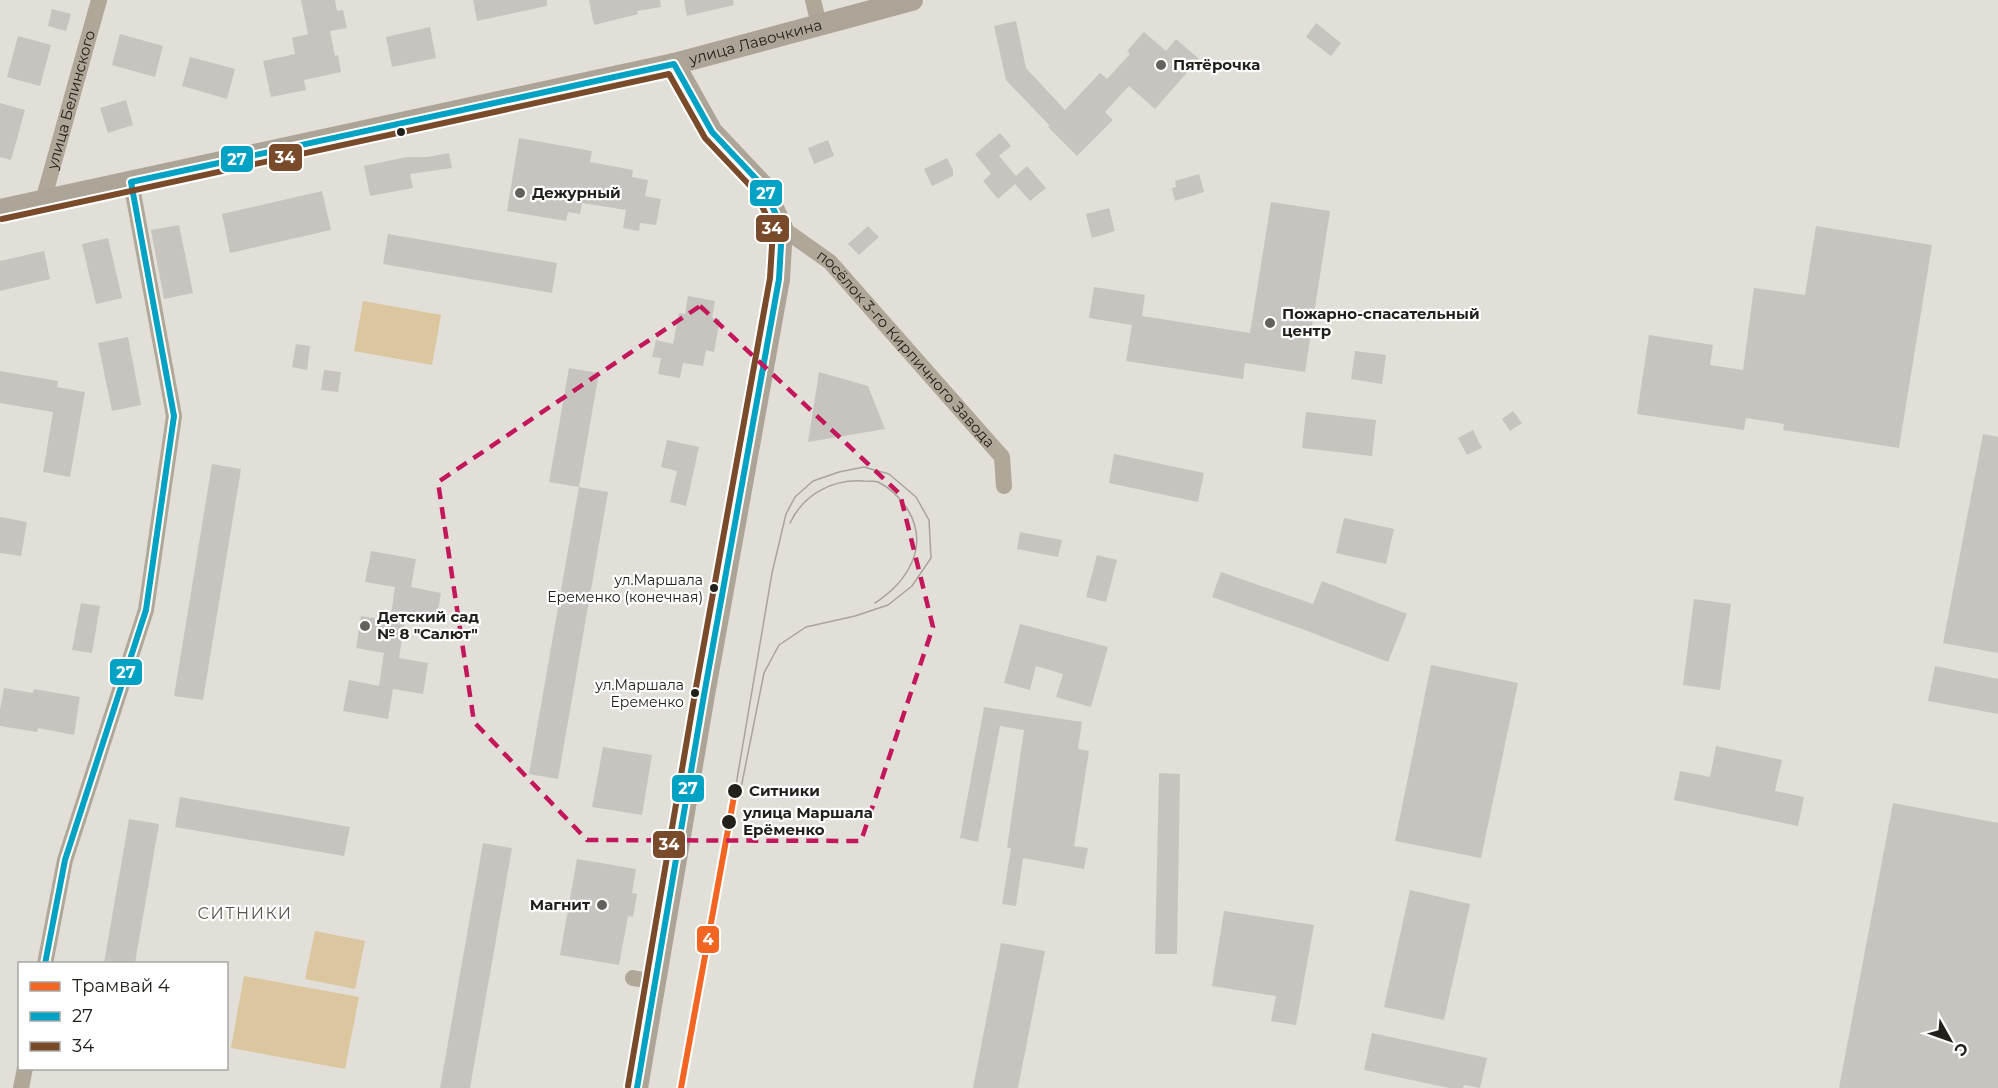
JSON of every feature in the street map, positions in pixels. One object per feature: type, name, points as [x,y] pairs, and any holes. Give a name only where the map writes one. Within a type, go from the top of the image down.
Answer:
[{"type":"main road","name":"улица Лавочкина","points":[[0,210],[674,64],[912,0]]},
{"type":"main road","points":[[637,1088],[644,980],[704,695],[779,279],[782,228],[763,186],[712,132],[674,64]]},
{"type":"street","name":"улица Белинского","points":[[43,201],[99,0]]},
{"type":"street","points":[[813,0],[819,25]]},
{"type":"street","points":[[45,962],[65,860],[146,610],[174,416],[131,182]]},
{"type":"street","name":"посёлок 3-го Кирпичного Завода","points":[[782,228],[830,262],[1002,457],[1004,486]]},
{"type":"street","points":[[21,1088],[25,1070]]},
{"type":"highlighted area","points":[[700,306],[900,494],[933,627],[861,841],[587,840],[474,722],[438,482]]},
{"type":"shaded area","points":[[363,301],[441,315],[432,365],[354,351]]},
{"type":"shaded area","points":[[315,931],[365,941],[355,989],[305,979]]},
{"type":"shaded area","points":[[244,976],[359,997],[345,1069],[231,1048]]},
{"type":"building","points":[[301,0],[335,0],[337,11],[343,10],[347,28],[330,31],[341,72],[304,80],[306,90],[271,97],[263,61],[295,54],[292,38],[308,34]]},
{"type":"building","points":[[473,0],[547,0],[547,6],[477,21]]},
{"type":"building","points":[[589,0],[660,0],[661,7],[637,11],[638,14],[594,25]]},
{"type":"building","points":[[684,0],[733,0],[734,5],[687,16]]},
{"type":"building","points":[[52,9],[71,14],[66,31],[48,26]]},
{"type":"building","points":[[1016,21],[1026,68],[1065,110],[1100,73],[1107,79],[1130,54],[1127,51],[1144,32],[1166,51],[1176,39],[1199,59],[1155,109],[1129,86],[1105,112],[1113,120],[1077,156],[1006,80],[994,26]]},
{"type":"building","points":[[1316,23],[1341,43],[1331,56],[1306,37]]},
{"type":"building","points":[[430,27],[436,58],[392,67],[386,37]]},
{"type":"building","points":[[120,34],[163,46],[155,77],[112,65]]},
{"type":"building","points":[[18,36],[51,45],[40,86],[7,77]]},
{"type":"building","points":[[190,57],[235,69],[227,99],[182,86]]},
{"type":"building","points":[[126,100],[133,125],[108,133],[100,108]]},
{"type":"building","points":[[0,103],[25,110],[11,160],[0,157]]},
{"type":"building","points":[[1000,133],[1011,146],[999,156],[1016,176],[1027,166],[1046,188],[1030,201],[1015,184],[998,199],[983,181],[991,174],[975,154]]},
{"type":"building","points":[[519,138],[592,151],[590,162],[633,170],[632,177],[648,180],[645,196],[661,199],[656,225],[640,223],[639,231],[623,228],[626,210],[582,203],[580,214],[568,212],[566,221],[507,211]]},
{"type":"building","points":[[828,140],[834,156],[814,164],[808,148]]},
{"type":"building","points":[[449,153],[452,168],[410,174],[413,188],[370,196],[364,166],[407,157],[427,157]]},
{"type":"building","points":[[947,158],[953,170],[953,176],[932,186],[924,169]]},
{"type":"building","points":[[1199,174],[1204,192],[1175,201],[1172,188],[1176,187],[1175,181]]},
{"type":"building","points":[[322,191],[331,230],[230,253],[222,214]]},
{"type":"building","points":[[1271,202],[1330,211],[1305,372],[1245,363],[1243,379],[1126,361],[1132,325],[1089,318],[1094,287],[1145,295],[1142,316],[1250,333]]},
{"type":"building","points":[[1109,208],[1115,231],[1092,238],[1086,214]]},
{"type":"building","points":[[179,225],[193,293],[164,299],[151,230]]},
{"type":"building","points":[[868,226],[879,237],[859,255],[848,244]]},
{"type":"building","points":[[1816,226],[1932,245],[1899,448],[1783,430],[1784,424],[1746,418],[1744,430],[1637,414],[1649,335],[1713,345],[1710,365],[1743,370],[1754,288],[1805,295]]},
{"type":"building","points":[[388,234],[557,263],[552,293],[383,264]]},
{"type":"building","points":[[108,238],[122,298],[96,304],[82,244]]},
{"type":"building","points":[[44,251],[50,279],[0,291],[0,261]]},
{"type":"building","points":[[688,296],[715,301],[712,318],[720,319],[714,352],[706,350],[703,366],[683,363],[680,378],[658,374],[661,358],[652,357],[656,340],[673,344],[679,313],[685,314]]},
{"type":"building","points":[[128,337],[141,405],[112,411],[98,343]]},
{"type":"building","points":[[296,344],[310,346],[307,370],[292,367]]},
{"type":"building","points":[[1355,351],[1386,355],[1382,384],[1351,379]]},
{"type":"building","points":[[569,368],[599,373],[579,487],[549,482]]},
{"type":"building","points":[[324,370],[341,372],[338,392],[321,390]]},
{"type":"building","points":[[0,371],[58,381],[57,387],[85,392],[70,477],[43,472],[53,412],[0,403]]},
{"type":"building","points":[[819,372],[868,386],[885,429],[808,442]]},
{"type":"building","points":[[1513,411],[1522,423],[1510,431],[1502,419]]},
{"type":"building","points":[[1306,412],[1376,420],[1372,456],[1302,448]]},
{"type":"building","points":[[1473,430],[1482,448],[1467,455],[1458,438]]},
{"type":"building","points":[[1983,434],[1998,437],[1998,653],[1943,643]]},
{"type":"building","points":[[667,440],[699,447],[686,506],[670,502],[677,471],[661,467]]},
{"type":"building","points":[[1114,454],[1204,473],[1198,502],[1109,483]]},
{"type":"building","points":[[212,464],[241,469],[203,700],[174,696]]},
{"type":"building","points":[[579,487],[608,492],[558,779],[529,774]]},
{"type":"building","points":[[0,517],[27,522],[21,556],[0,553]]},
{"type":"building","points":[[1344,518],[1394,529],[1386,564],[1336,553]]},
{"type":"building","points":[[1020,532],[1062,540],[1058,557],[1017,549]]},
{"type":"building","points":[[371,551],[416,559],[411,587],[441,593],[436,623],[405,618],[399,658],[428,663],[423,694],[393,689],[388,719],[343,711],[349,680],[379,686],[384,653],[356,648],[361,616],[390,621],[395,587],[365,582]]},
{"type":"building","points":[[1097,555],[1117,560],[1106,602],[1086,597]]},
{"type":"building","points":[[1221,572],[1313,604],[1322,581],[1407,614],[1388,662],[1212,597]]},
{"type":"building","points":[[1694,599],[1731,604],[1720,690],[1683,685]]},
{"type":"building","points":[[81,603],[100,606],[92,653],[72,650]]},
{"type":"building","points":[[1020,624],[1108,647],[1091,707],[1056,697],[1063,674],[1036,666],[1030,690],[1004,683]]},
{"type":"building","points":[[1431,665],[1518,683],[1481,858],[1395,841]]},
{"type":"building","points":[[1935,666],[1998,679],[1998,714],[1928,701]]},
{"type":"building","points":[[4,688],[33,693],[34,689],[80,697],[74,735],[38,728],[37,732],[0,726]]},
{"type":"building","points":[[984,707],[1082,722],[1078,749],[1089,751],[1074,846],[1088,848],[1084,869],[1023,858],[1016,906],[1002,904],[1011,848],[1007,848],[1024,730],[1000,726],[978,842],[960,838]]},
{"type":"building","points":[[1716,746],[1782,760],[1775,791],[1804,797],[1798,826],[1674,800],[1680,771],[1710,777]]},
{"type":"building","points":[[603,747],[652,755],[642,815],[592,807]]},
{"type":"building","points":[[1159,773],[1180,774],[1177,954],[1155,954]]},
{"type":"building","points":[[180,797],[350,827],[344,856],[175,827]]},
{"type":"building","points":[[1893,803],[1998,823],[1998,1088],[1839,1088]]},
{"type":"building","points":[[129,819],[159,824],[135,962],[104,962]]},
{"type":"building","points":[[483,843],[512,848],[470,1088],[440,1088]]},
{"type":"building","name":"Магнит","points":[[577,859],[636,869],[632,893],[637,894],[633,917],[628,916],[619,965],[560,955]]},
{"type":"building","points":[[1410,890],[1470,904],[1444,1020],[1384,1007]]},
{"type":"building","points":[[1224,911],[1314,925],[1296,1025],[1271,1021],[1276,996],[1212,986]]},
{"type":"building","points":[[1001,943],[1045,951],[1018,1088],[973,1088]]},
{"type":"building","points":[[1372,1033],[1487,1058],[1480,1088],[1464,1085],[1463,1088],[1449,1088],[1364,1070]]},
{"type":"tram line","points":[[735,791],[772,573],[786,514],[795,497],[813,481],[864,467],[889,474],[916,497],[929,520],[931,558],[912,586],[888,605],[855,616],[806,627],[779,645],[764,673],[740,793]]},
{"type":"tram line","points":[[790,523],[811,496],[830,486],[852,481],[876,482],[883,484],[895,494],[908,510],[914,524],[917,537],[916,550],[912,562],[897,585],[875,603]]},
{"type":"tram line","name":"4","points":[[681,1088],[735,791]]},
{"type":"transit line","name":"27","points":[[45,962],[65,860],[146,610],[174,416],[131,182],[674,64],[712,132],[763,186],[782,228],[779,279],[704,695],[637,1088]]},
{"type":"transit line","name":"34","points":[[2,219],[669,74],[705,138],[755,191],[773,230],[770,278],[695,693],[628,1086]]},
{"type":"place","name":"Пятёрочка","points":[[1161,65]]},
{"type":"place","name":"Дежурный","points":[[520,193]]},
{"type":"place","name":"Пожарно-спасательный центр","points":[[1270,323]]},
{"type":"place","name":"ул.Маршала Еременко (конечная)","points":[[714,588]]},
{"type":"place","name":"Детский сад № 8 \"Салют\"","points":[[365,626]]},
{"type":"place","name":"ул.Маршала Еременко","points":[[695,693]]},
{"type":"place","name":"Ситники","points":[[735,791]]},
{"type":"place","name":"улица Маршала Ерёменко","points":[[729,822]]},
{"type":"place","name":"Магнит","points":[[602,905]]},
{"type":"district","name":"СИТНИКИ","points":[[245,913]]}]
